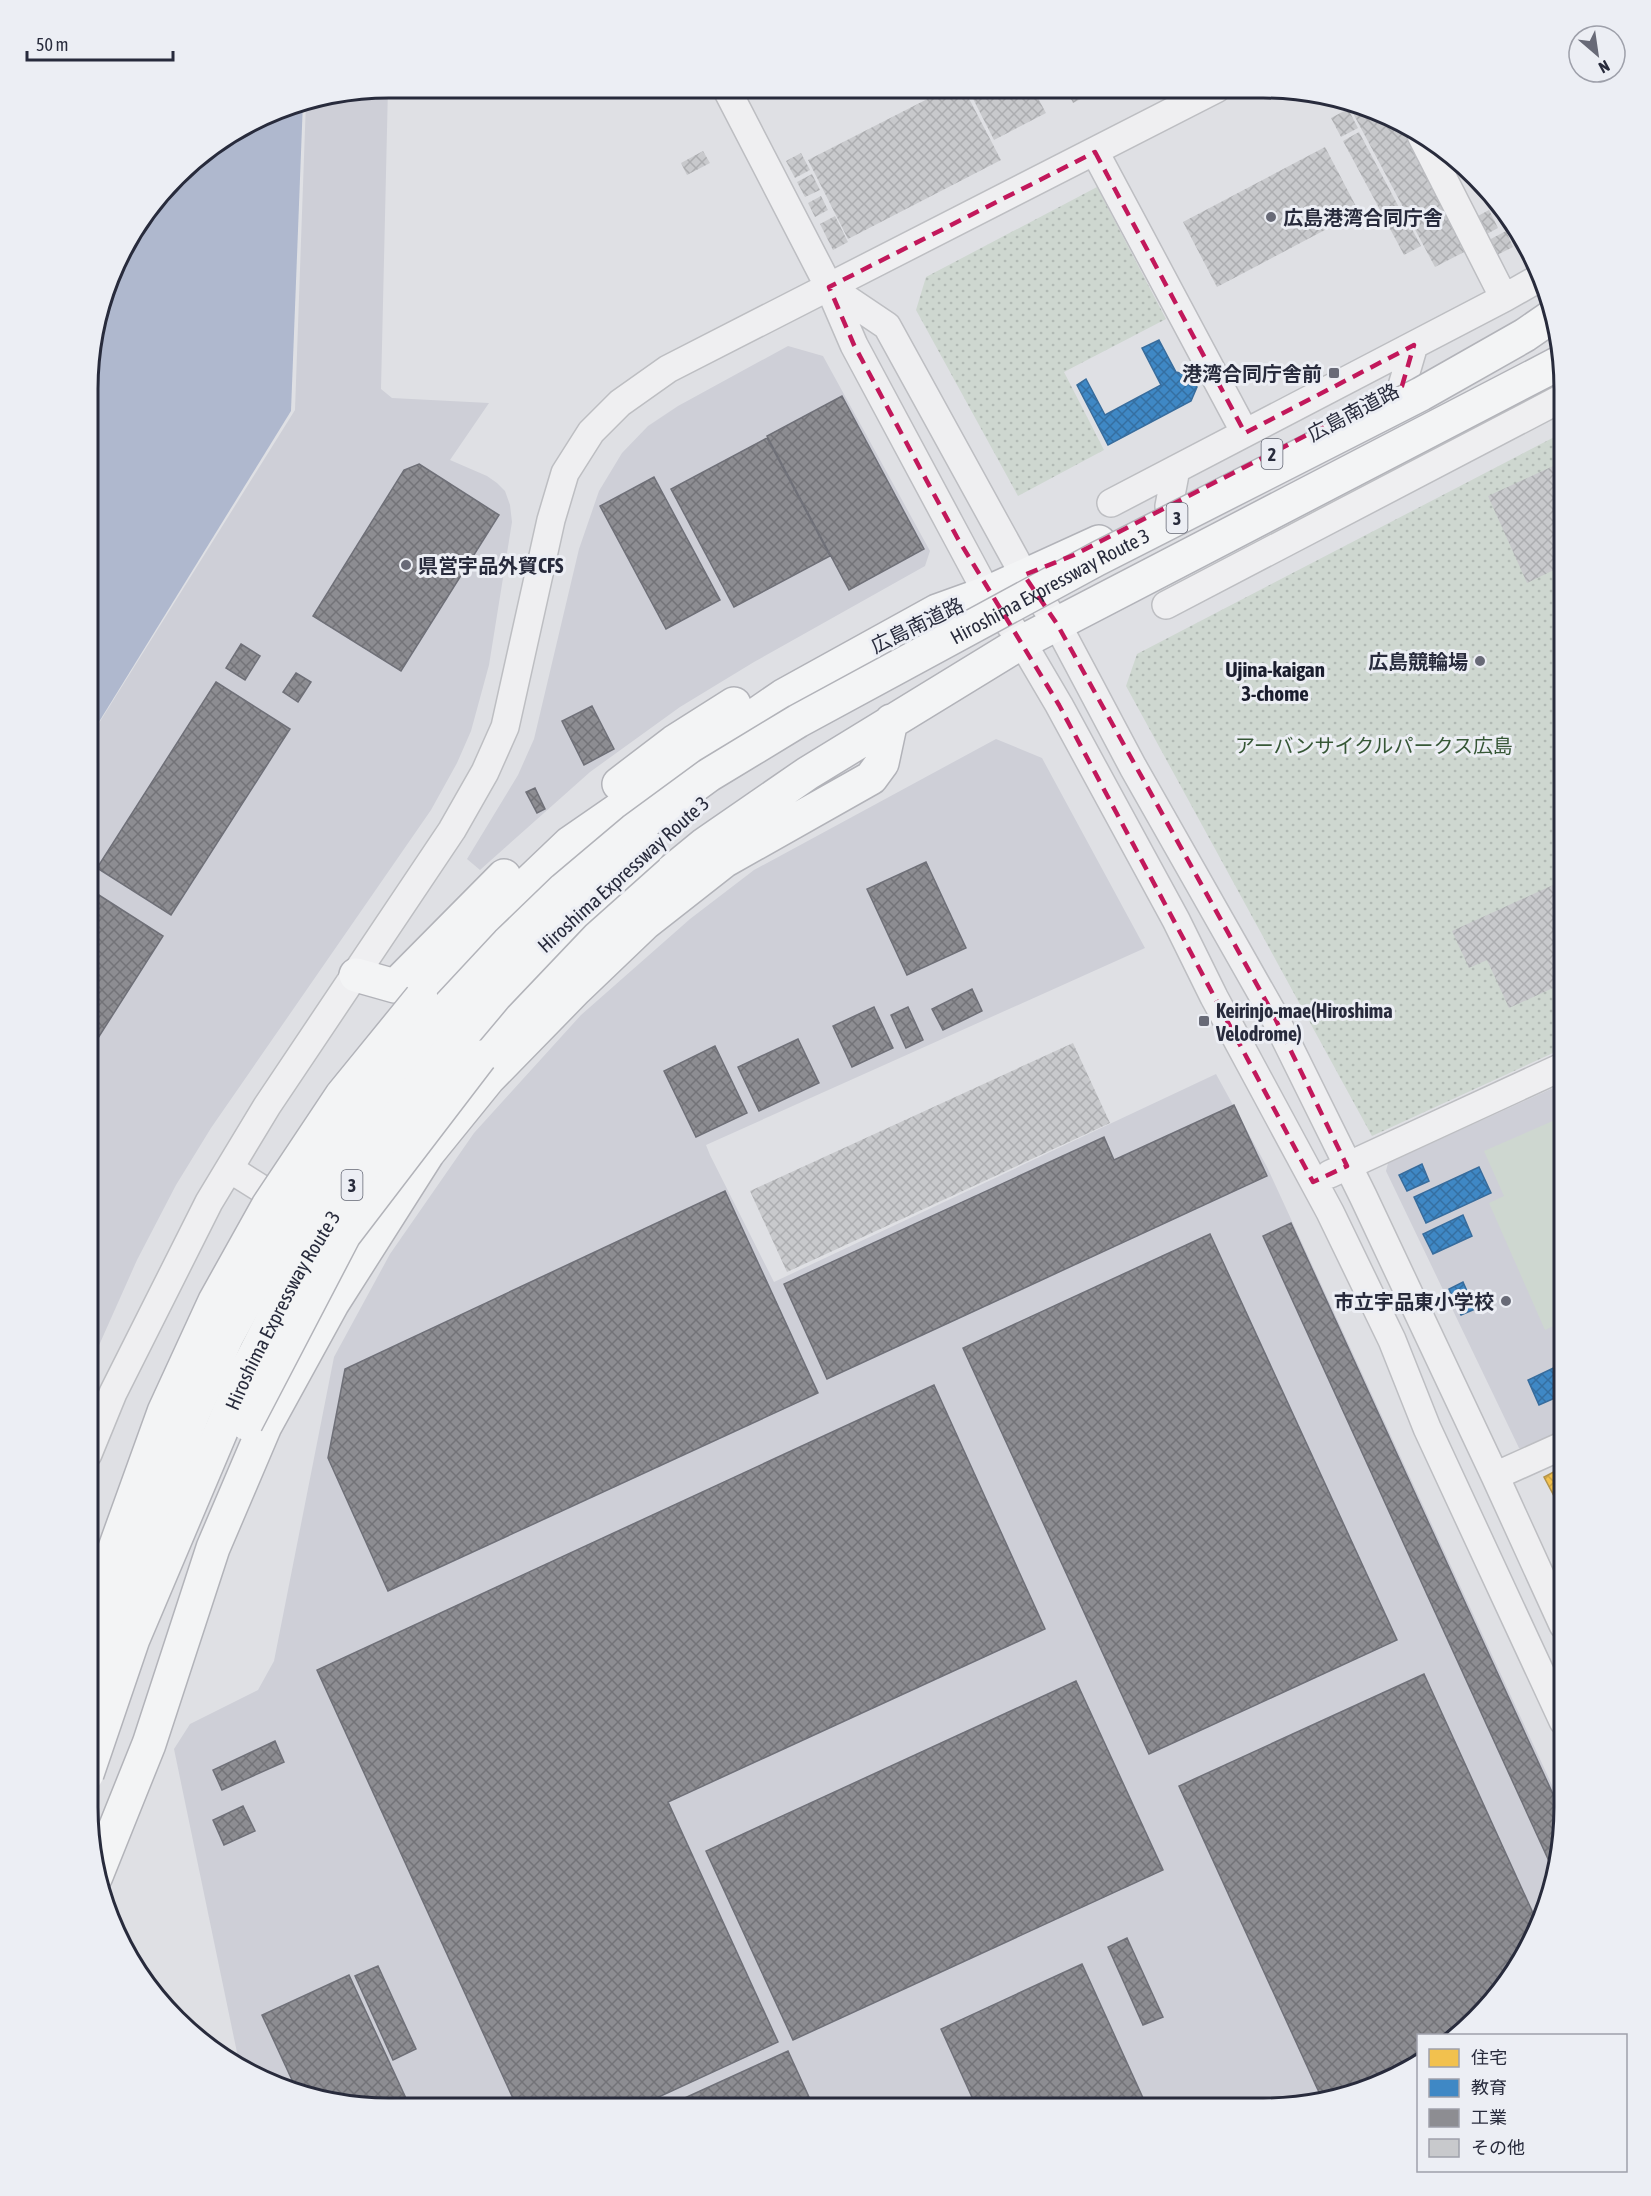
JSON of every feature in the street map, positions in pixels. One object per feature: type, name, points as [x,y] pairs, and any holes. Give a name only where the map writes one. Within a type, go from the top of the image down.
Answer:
[{"type":"highway","name":"広島南道路","points":[[97,1597],[164,1412],[215,1302],[268,1206],[342,1095],[420,998],[526,885],[570,843],[783,696],[859,654],[937,611],[987,593],[1074,555],[1402,386],[1517,323],[1542,306]]},
{"type":"highway","name":"Hiroshima Expressway Route 3","points":[[97,1660],[192,1416],[227,1336],[269,1259],[331,1164],[441,1015],[508,943],[564,889],[634,830],[709,775],[798,721],[1097,559],[1421,394],[1525,335],[1546,321]]},
{"type":"highway","points":[[97,1760],[146,1652],[234,1445],[344,1235],[480,1057],[588,940],[705,844],[799,779],[1022,642],[1553,366]]},
{"type":"highway","points":[[356,975],[395,986],[525,855],[674,742],[814,653],[859,654]]},
{"type":"highway","name":"Hiroshima Expressway Route 3","points":[[97,1745],[133,1640],[246,1372],[295,1276],[359,1172],[422,1083],[496,995],[574,913],[653,842],[798,721]]},
{"type":"highway","points":[[102,1860],[149,1744],[213,1548],[265,1426],[332,1304],[428,1153],[488,1079],[645,923],[724,861],[871,778],[882,763],[891,721]]},
{"type":"street","points":[[731,97],[829,287],[854,345],[987,593],[1022,642],[1059,705],[1176,920],[1214,997],[1330,1212],[1392,1340],[1427,1428],[1554,1702]]},
{"type":"street","points":[[97,1432],[113,1393],[209,1202],[267,1106],[452,830],[485,772],[505,727],[551,520],[565,473],[591,432],[620,403],[668,369],[1201,97]]},
{"type":"street","points":[[1429,150],[1504,298]]},
{"type":"street","points":[[1095,152],[1245,434]]},
{"type":"street","points":[[1111,503],[1533,282]]},
{"type":"street","points":[[829,287],[887,326],[1024,575],[1058,624],[1090,690],[1132,767],[1272,1012],[1554,1596]]},
{"type":"street","points":[[1402,386],[1414,345]]},
{"type":"street","points":[[1166,605],[1554,402]]},
{"type":"street","points":[[1168,506],[1176,469]]},
{"type":"street","points":[[1198,549],[1243,565]]},
{"type":"street","points":[[1313,1182],[1554,1071]]},
{"type":"street","points":[[230,1169],[364,1253]]},
{"type":"street","points":[[1495,1476],[1554,1449]]},
{"type":"highlighted area","points":[[1095,152],[1245,433],[1414,345],[1402,386],[1074,555],[1024,575],[1057,624],[1272,1012],[1347,1166],[1313,1182],[1059,705],[958,539],[854,345],[829,287]]},
{"type":"shaded area","points":[[388,97],[381,389],[392,398],[489,403],[450,460],[487,476],[497,483],[505,491],[510,505],[512,522],[489,665],[471,731],[457,763],[431,810],[211,1128],[176,1185],[137,1260],[97,1350],[97,726],[295,410],[306,109],[351,100]]},
{"type":"shaded area","points":[[788,346],[823,356],[930,551],[925,566],[754,662],[680,707],[590,772],[480,870],[467,859],[518,775],[534,739],[579,549],[599,491],[622,453],[648,426],[678,406]]},
{"type":"shaded area","points":[[996,739],[1042,758],[1145,948],[706,1145],[774,1282],[1216,1074],[1267,1167],[1554,1789],[1551,1845],[1544,1883],[1531,1919],[1514,1953],[1493,1985],[1468,2013],[1445,2034],[1417,2034],[1417,2053],[1408,2059],[1374,2076],[1338,2089],[1281,2098],[370,2098],[313,2089],[277,2076],[238,2056],[174,1749],[190,1724],[258,1690],[274,1661],[334,1357],[390,1254],[474,1133],[581,1015],[690,919],[754,870]]},
{"type":"shaded area","name":"市立宇品東小学校","points":[[1554,1088],[1554,1436],[1524,1450],[1519,1448],[1386,1171],[1388,1163]]},
{"type":"green space","points":[[1097,187],[1166,319],[1064,372],[1104,450],[1018,496],[916,310],[926,277]]},
{"type":"green space","name":"アーバンサイクルパークス広島","points":[[1554,437],[1554,1053],[1372,1136],[1126,686],[1137,654]]},
{"type":"green space","points":[[1554,1120],[1554,1326],[1545,1330],[1489,1203],[1504,1196],[1484,1151]]},
{"type":"water","points":[[303,110],[291,411],[97,725],[97,389],[103,332],[113,295],[128,260],[147,227],[183,183],[211,158],[243,137]]},
{"type":"building: 住宅","points":[[1554,1472],[1554,1496],[1544,1477]]},
{"type":"building: 教育","points":[[1159,340],[1176,372],[1191,376],[1197,387],[1191,401],[1108,445],[1077,385],[1086,379],[1105,415],[1161,385],[1142,348]]},
{"type":"building: 教育","points":[[1422,1164],[1429,1181],[1407,1191],[1399,1175]]},
{"type":"building: 教育","points":[[1479,1167],[1491,1193],[1426,1223],[1414,1197]]},
{"type":"building: 教育","points":[[1463,1215],[1472,1236],[1433,1254],[1423,1234]]},
{"type":"building: 教育","points":[[1463,1282],[1475,1309],[1461,1315],[1449,1289]]},
{"type":"building: 教育","points":[[1554,1368],[1554,1398],[1539,1405],[1528,1380]]},
{"type":"building: 工業","points":[[842,396],[924,549],[849,590],[767,436]]},
{"type":"building: 工業","points":[[767,438],[830,556],[734,607],[671,489]]},
{"type":"building: 工業","name":"県営宇品外貿CFS","points":[[419,464],[499,515],[401,671],[313,616],[404,470]]},
{"type":"building: 工業","points":[[654,477],[720,600],[666,629],[600,506]]},
{"type":"building: 工業","points":[[241,644],[260,656],[245,680],[226,668]]},
{"type":"building: 工業","points":[[296,673],[311,682],[298,702],[283,692]]},
{"type":"building: 工業","points":[[216,682],[290,729],[171,915],[97,868]]},
{"type":"building: 工業","points":[[592,706],[614,749],[584,765],[562,721]]},
{"type":"building: 工業","points":[[535,788],[545,809],[537,813],[526,792]]},
{"type":"building: 工業","points":[[926,862],[966,948],[907,975],[867,889]]},
{"type":"building: 工業","points":[[97,894],[163,936],[97,1040]]},
{"type":"building: 工業","points":[[972,989],[982,1011],[943,1030],[932,1009]]},
{"type":"building: 工業","points":[[874,1007],[893,1048],[852,1067],[833,1026]]},
{"type":"building: 工業","points":[[908,1007],[923,1040],[906,1048],[891,1015]]},
{"type":"building: 工業","points":[[798,1039],[819,1083],[759,1111],[738,1067]]},
{"type":"building: 工業","points":[[715,1046],[747,1113],[696,1137],[664,1071]]},
{"type":"building: 工業","points":[[1234,1105],[1267,1176],[827,1379],[784,1284],[1104,1137],[1114,1160]]},
{"type":"building: 工業","points":[[725,1191],[818,1393],[388,1591],[328,1458],[345,1369]]},
{"type":"building: 工業","points":[[1291,1223],[1554,1796],[1549,1860],[1263,1236]]},
{"type":"building: 工業","points":[[1210,1234],[1397,1640],[1149,1754],[963,1348]]},
{"type":"building: 工業","points":[[934,1385],[1045,1629],[668,1802],[778,2042],[657,2098],[513,2098],[317,1670]]},
{"type":"building: 工業","points":[[1424,1674],[1533,1913],[1514,1953],[1493,1985],[1468,2013],[1445,2034],[1417,2034],[1417,2053],[1408,2059],[1356,2083],[1319,2093],[1179,1786]]},
{"type":"building: 工業","points":[[1076,1681],[1163,1870],[793,2040],[706,1851]]},
{"type":"building: 工業","points":[[275,1741],[284,1762],[222,1790],[213,1770]]},
{"type":"building: 工業","points":[[243,1806],[255,1831],[224,1845],[213,1820]]},
{"type":"building: 工業","points":[[1127,1938],[1163,2017],[1143,2025],[1108,1947]]},
{"type":"building: 工業","points":[[1082,1964],[1143,2098],[972,2098],[941,2029]]},
{"type":"building: 工業","points":[[378,1966],[416,2049],[393,2060],[355,1976]]},
{"type":"building: 工業","points":[[349,1975],[406,2098],[351,2096],[313,2089],[293,2082],[262,2015]]},
{"type":"building: 工業","points":[[788,2051],[809,2098],[685,2098]]},
{"type":"building: その他","points":[[931,97],[968,97],[1001,160],[848,239],[808,160]]},
{"type":"building: その他","points":[[972,97],[1037,97],[1046,113],[994,140]]},
{"type":"building: その他","points":[[1070,97],[1085,97],[1073,103]]},
{"type":"building: その他","points":[[1349,111],[1358,128],[1341,137],[1331,118]]},
{"type":"building: その他","points":[[1352,112],[1412,139],[1470,249],[1435,267]]},
{"type":"building: その他","points":[[1359,132],[1402,213],[1386,221],[1343,141]]},
{"type":"building: その他","name":"広島港湾合同庁舎","points":[[1325,147],[1359,212],[1217,287],[1183,222]]},
{"type":"building: その他","points":[[703,151],[710,163],[687,175],[681,163]]},
{"type":"building: その他","points":[[801,153],[810,170],[795,178],[786,161]]},
{"type":"building: その他","points":[[812,174],[820,190],[805,197],[797,182]]},
{"type":"building: その他","points":[[821,196],[828,210],[815,217],[808,203]]},
{"type":"building: その他","points":[[1489,210],[1498,228],[1485,235],[1476,217]]},
{"type":"building: その他","points":[[835,216],[848,242],[833,250],[820,224]]},
{"type":"building: その他","points":[[1405,216],[1421,246],[1404,255],[1388,225]]},
{"type":"building: その他","points":[[1506,231],[1513,247],[1495,256],[1487,241]]},
{"type":"building: その他","points":[[1554,466],[1554,570],[1527,583],[1488,496]]},
{"type":"building: その他","points":[[1554,885],[1554,988],[1509,1008],[1487,960],[1469,968],[1452,931]]},
{"type":"building: その他","points":[[1073,1043],[1110,1123],[787,1272],[750,1191]]},
{"type":"place","name":"広島港湾合同庁舎","points":[[1271,217]]},
{"type":"place","name":"港湾合同庁舎前","points":[[1334,373]]},
{"type":"place","name":"県営宇品外貿CFS","points":[[406,565]]},
{"type":"place","name":"広島競輪場","points":[[1480,661]]},
{"type":"place","name":"Keirinjo-mae(Hiroshima Velodrome)","points":[[1204,1021]]},
{"type":"place","name":"市立宇品東小学校","points":[[1506,1301]]},
{"type":"district","name":"Ujina-kaigan 3-chome","points":[[1275,681]]}]
